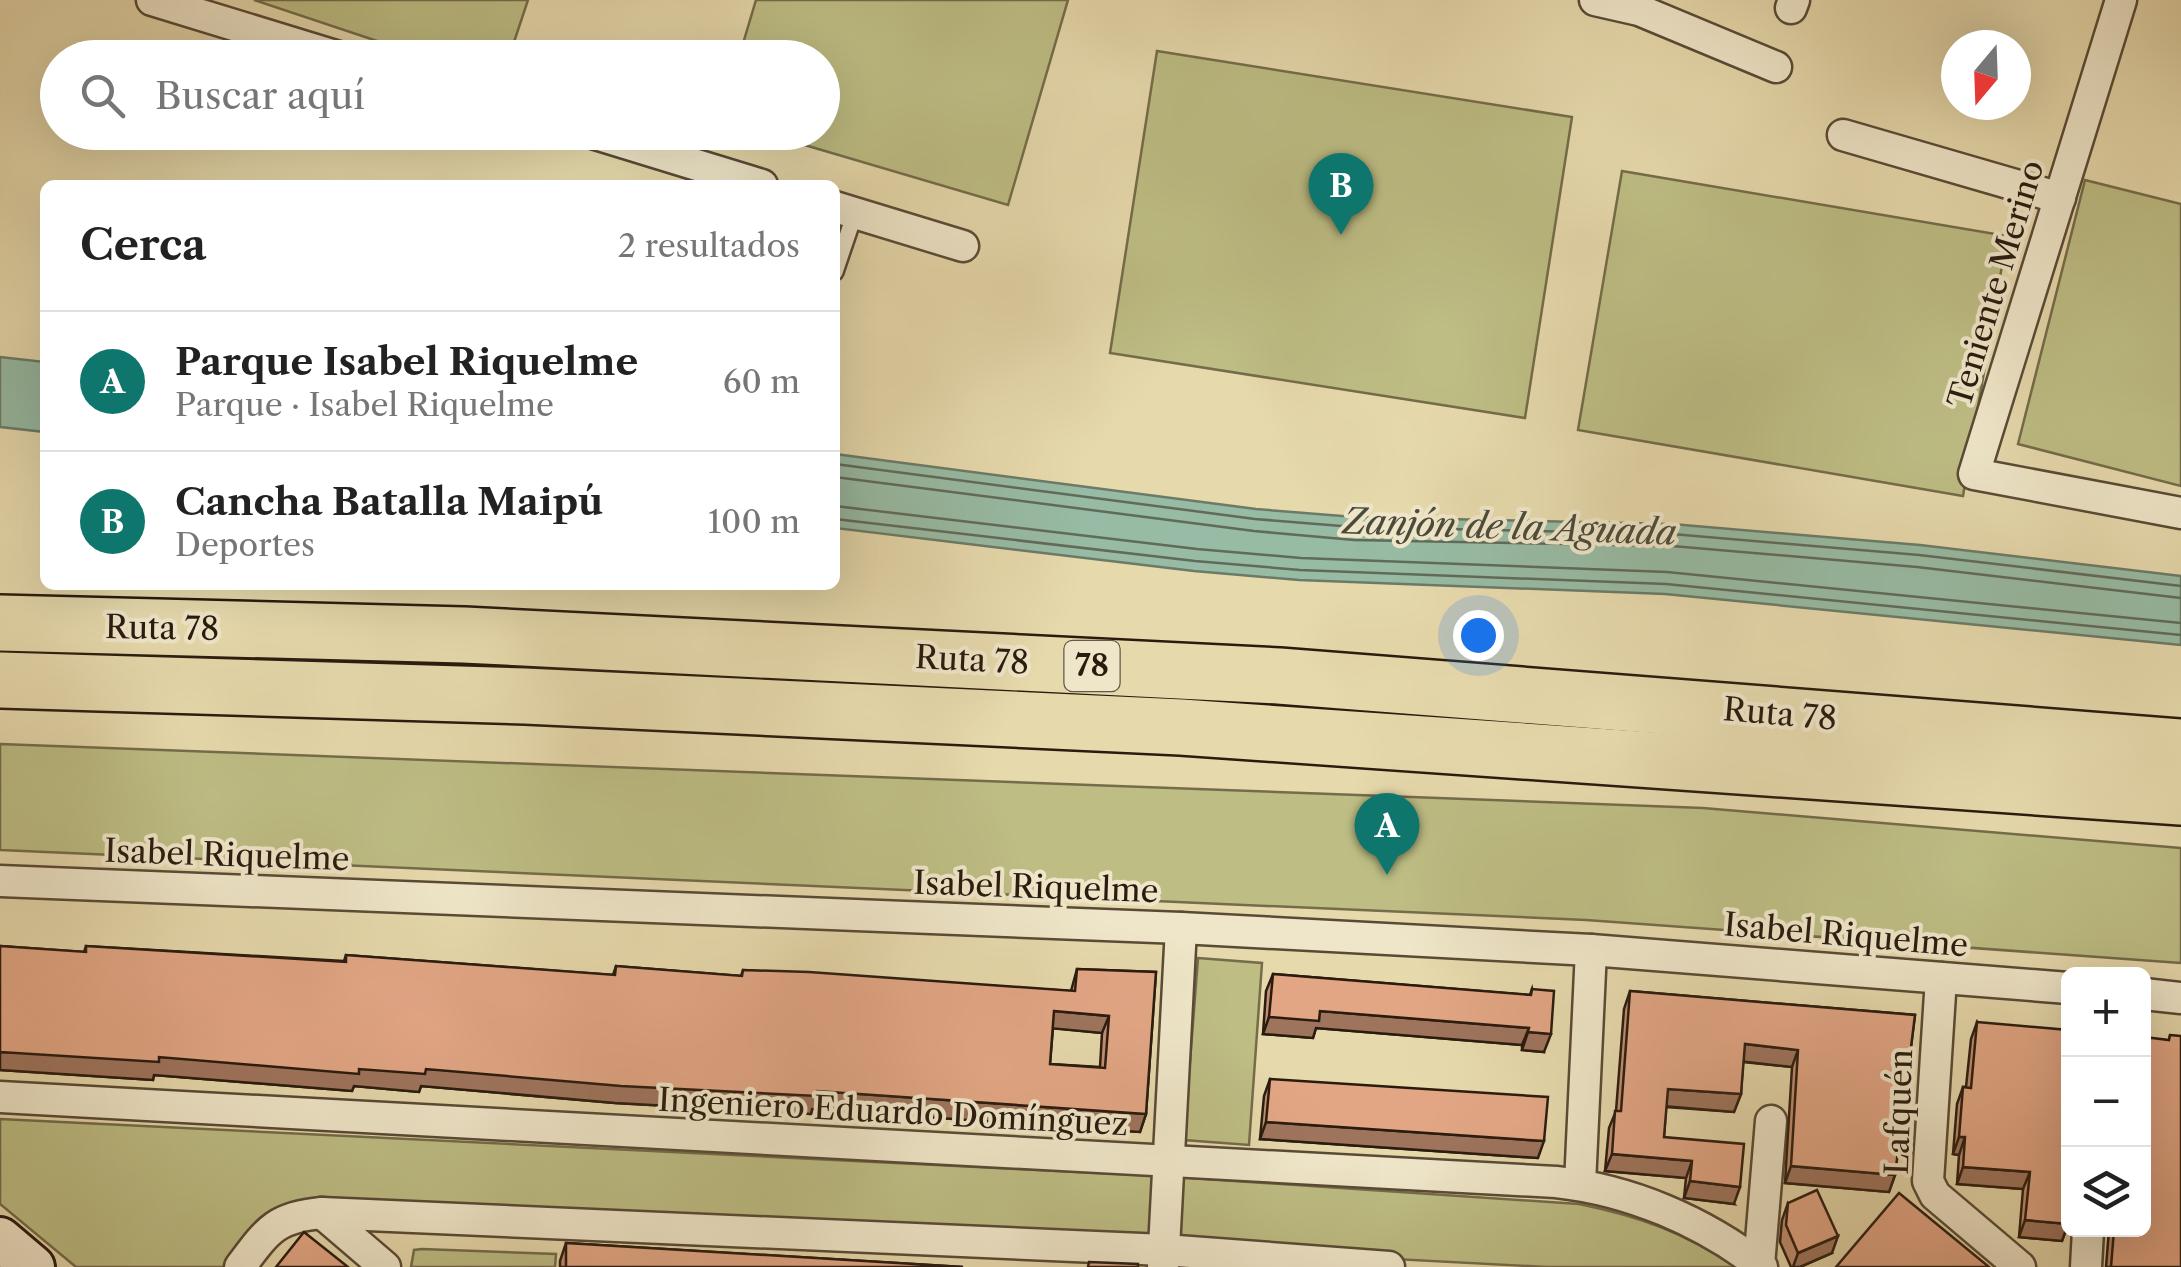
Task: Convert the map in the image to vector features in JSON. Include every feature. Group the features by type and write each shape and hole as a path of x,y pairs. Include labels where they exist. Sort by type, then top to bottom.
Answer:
{"highway":[{"name":"Ruta 78","path":"0,623 464,635 1279,676 2181,747"},
{"name":"Ruta 78","path":"0,680 525,696 1181,727 2181,798"}],"street":[{"path":"152,0 283,40"},
{"path":"1595,0 1639,10 1776,67"},
{"name":"Teniente Merino","path":"2121,0 1974,474 2181,513"},
{"path":"1843,135 2060,198"},
{"path":"648,150 746,180"},
{"path":"845,210 963,246"},
{"name":"Isabel Riquelme","path":"0,881 1181,928 1591,950 2061,987"},
{"path":"1164,1259 1181,928"},
{"path":"1580,1184 1591,950"},
{"name":"Lafquén","path":"1940,978 1928,1181 1935,1196 2020,1267"},
{"path":"2151,995 2181,998"},
{"name":"Ingeniero Eduardo Domínguez","path":"0,1097 1580,1184 1691,1221 1761,1266"},
{"path":"1761,1266 1770,1121"},
{"path":"322,1213 385,1267"},
{"path":"240,1267 270,1227 296,1215 322,1213 1164,1259 1390,1267"},
{"path":"2086,1267 2088,1237"},
{"path":"0,1239 34,1267"}],"lane":[{"path":"840,241 845,210"}],"shaded area":[{"path":"254,0 528,0 515,40 374,40"},
{"path":"756,0 1068,0 1008,205 822,150 840,150 840,40 744,40"},
{"path":"1157,51 1572,117 1525,418 1110,353"},
{"path":"1622,171 2007,236 1963,496 1578,430"},
{"path":"2085,180 2181,204 2181,486 2018,444"},
{"path":"0,744 1703,808 2181,848 2181,963 1586,920 0,850"},
{"path":"1198,958 1262,963 1249,1145 1184,1140"},
{"path":"0,1119 1160,1176 1579,1204 1662,1228 1738,1267 1547,1267 309,1202 231,1267 76,1267 0,1204"},
{"path":"414,1250 556,1254 555,1267 411,1267"}],"water":[{"path":"0,357 40,361 40,431 0,427"},
{"name":"Zanjón de la Aguada","path":"840,455 1256,509 1355,517 1672,524 1920,545 2181,576 2181,645 1665,594 1299,580 840,529"}],"building":[{"path":"0,946 86,952 86,946 346,962 346,955 615,975 616,966 742,976 743,970 809,972 1075,991 1077,969 1156,972 1146,1114 817,1091 817,1096 621,1086 426,1069 425,1074 359,1069 359,1074 159,1057 159,1062 0,1052","holes":["1054,1011 1109,1016 1105,1068 1050,1064"]},
{"path":"1273,974 1531,995 1532,989 1554,991 1551,1034 1528,1032 1529,1028 1320,1011 1319,1021 1269,1017"},
{"path":"1630,991 1915,1015 1895,1175 1791,1166 1798,1050 1745,1044 1741,1094 1668,1089 1664,1137 1744,1144 1740,1187 1690,1181 1692,1161 1612,1154 1615,1111 1621,1111"},
{"path":"1977,1022 2061,1029 2061,1223 2025,1220 2030,1172 1963,1167 1965,1137 1959,1137 1963,1087 1971,1088"},
{"path":"2170,1035 2181,1036 2181,1267 2111,1267 2113,1237 2151,1237 2151,1038 2169,1040"},
{"path":"1270,1079 1548,1097 1544,1141 1266,1122"},
{"path":"1817,1190 1838,1236 1798,1253 1786,1225 1788,1203"},
{"path":"1899,1193 1989,1267 1836,1267"},
{"path":"304,1232 348,1267 276,1267"},
{"path":"566,1243 963,1267 566,1267"},
{"path":"1089,1262 1138,1264 1138,1267 1088,1267"}],"place":[{"name":"Cancha Batalla Maipú","path":"1341,235"},
{"name":"Parque Isabel Riquelme","path":"1387,875"}]}
